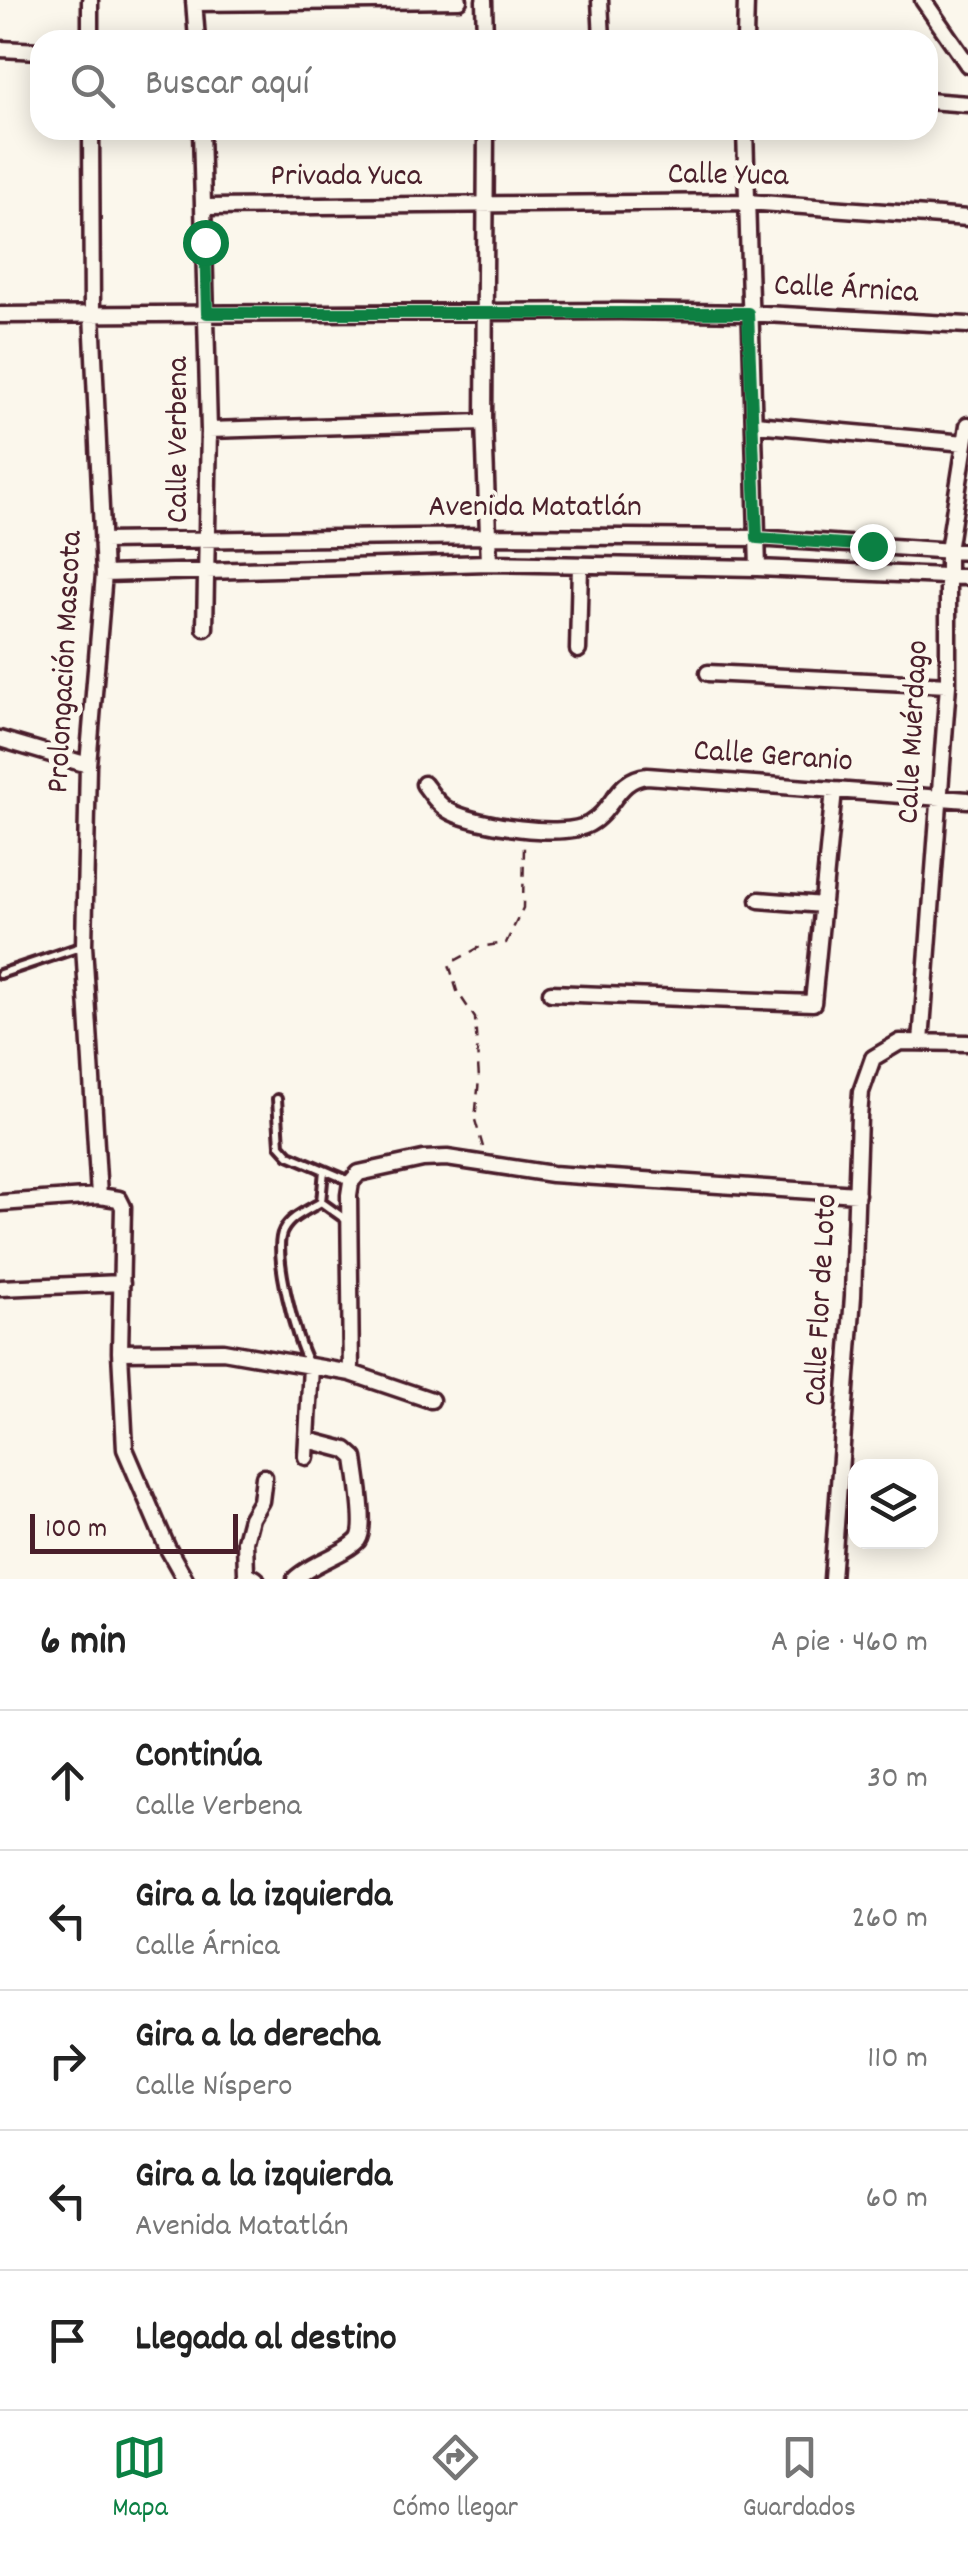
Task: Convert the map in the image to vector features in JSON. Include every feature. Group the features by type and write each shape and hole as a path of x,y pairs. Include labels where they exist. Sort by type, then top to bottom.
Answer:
{"street":[{"path":"90,0 90,30"},
{"path":"196,30 194,2 459,0"},
{"path":"484,0 484,30"},
{"path":"600,0 602,30"},
{"path":"745,30 746,0"},
{"path":"923,0 968,65"},
{"path":"0,49 30,50"},
{"path":"938,102 968,104"},
{"name":"Prolongación Mascota","path":"91,140 92,313 104,574 88,764 84,945 99,1196"},
{"name":"Calle Verbena","path":"201,140 210,430 205,628"},
{"path":"486,140 484,422 489,564"},
{"path":"745,140 758,568"},
{"name":"Calle Yuca","path":"487,204 747,202 968,218"},
{"name":"Privada Yuca","path":"204,207 487,204"},
{"name":"Calle Árnica","path":"0,315 748,313 968,326"},
{"path":"210,430 484,422"},
{"path":"755,424 965,443"},
{"name":"Calle Muérdago","path":"921,1042 948,685 948,551 968,425"},
{"name":"Avenida Matatlán","path":"102,541 488,536 757,538 968,552"},
{"name":"Avenida Matatlán","path":"104,574 489,564 758,568 968,577"},
{"path":"578,650 580,565"},
{"path":"708,673 948,685"},
{"path":"0,739 88,764"},
{"name":"Calle Geranio","path":"524,829 574,829 589,824 633,778 968,800"},
{"path":"424,784 446,810 524,829"},
{"path":"552,994 813,1004 834,790"},
{"path":"759,900 824,905"},
{"name":"Calle Flor de Loto","path":"832,1579 853,1296 858,1118 864,1080 873,1058 900,1042 921,1042"},
{"path":"921,1042 968,1044"},
{"path":"350,1372 351,1182 359,1174 422,1159 488,1163 552,1174 857,1194"},
{"path":"0,1202 99,1196 118,1199 123,1207 120,1352 125,1448 166,1547 185,1579"},
{"path":"0,1288 122,1283"},
{"path":"120,1352 223,1351 350,1372 431,1400"},
{"path":"306,1458 311,1367"},
{"path":"295,1579 310,1566 356,1542 362,1528 355,1458 346,1450 308,1440"},
{"path":"245,1577 244,1542 261,1501 264,1477"}],"lane":[{"path":"0,974 84,945"},
{"path":"277,1099 280,1145 288,1155 351,1182"},
{"path":"321,1202 324,1170"},
{"path":"321,1202 350,1223"},
{"path":"311,1367 294,1332 280,1248 282,1232 321,1202"}],"path":[{"path":"488,1163 474,1120 479,1079 475,1018 457,991 449,964 480,947 506,943 523,908 524,829"}],"route":[{"path":"205,242 207,313 748,313 757,538 872,546"}]}
